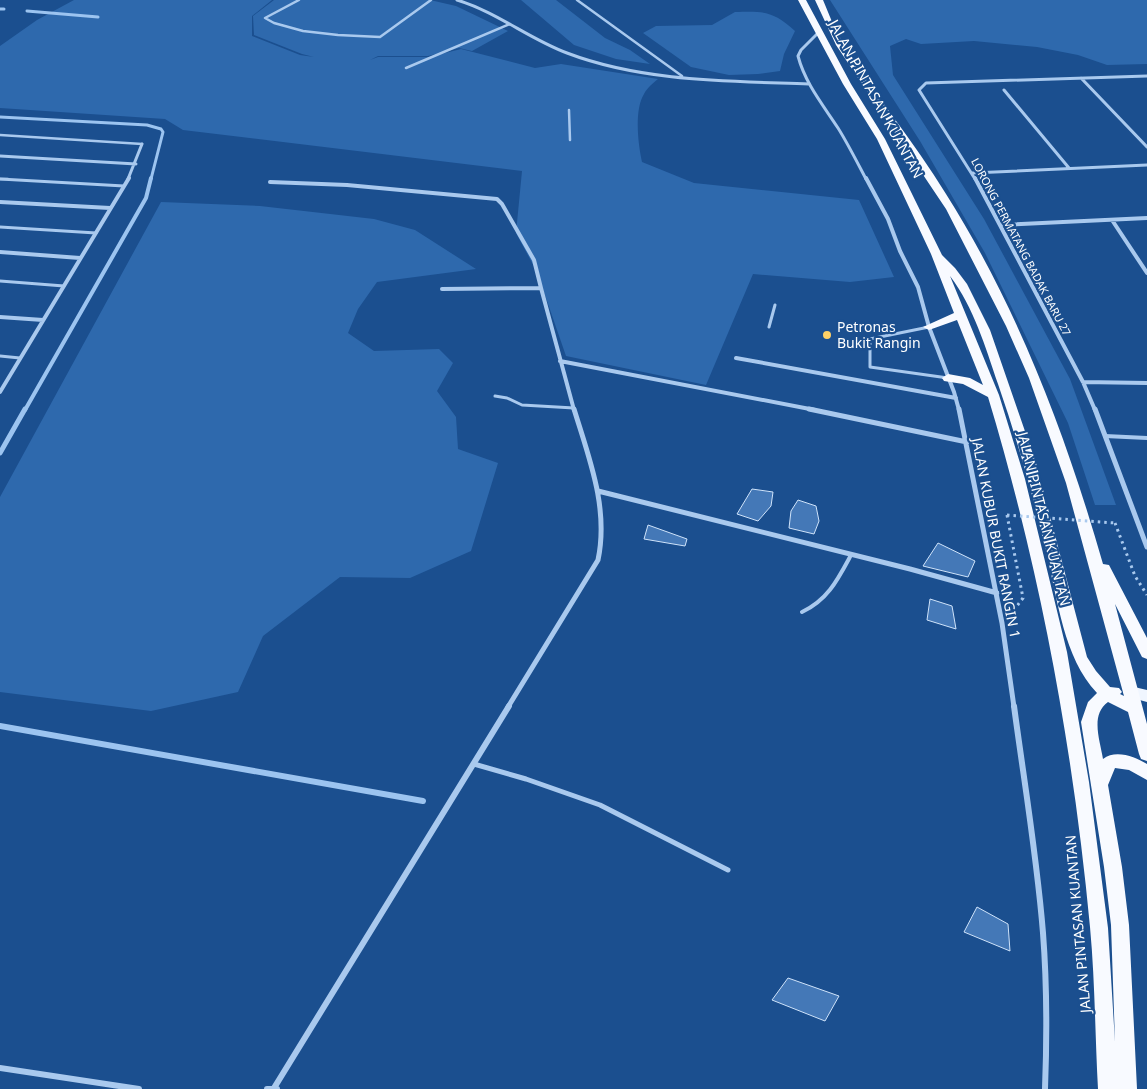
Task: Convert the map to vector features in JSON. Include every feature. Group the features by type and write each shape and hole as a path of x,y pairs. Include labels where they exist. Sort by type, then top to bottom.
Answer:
{"highway":[{"name":"JALAN PINTASAN KUANTAN","path":"802,0 818,34 881,139 936,254 993,394 1019,479 1058,652 1081,782 1099,928 1108,1089"},
{"name":"JALAN PINTASAN KUANTAN","path":"819,0 839,44 941,193 999,301 1048,412 1092,546 1130,692 1141,710 1147,754"},
{"path":"936,254 953,271 970,297 992,352 1034,475 1080,658 1106,695 1141,710"},
{"path":"929,327 952,320 960,314"},
{"path":"948,378 966,381 993,394"},
{"path":"1092,546 1147,653"},
{"path":"1127,1089 1120,925 1089,722 1092,706 1106,695 1116,692 1130,692"},
{"path":"1100,785 1106,766 1112,761 1121,760 1132,763 1147,773"}],"main road":[{"path":"1130,692 1147,696"}],"street":[{"path":"457,0 476,6 565,52 641,72 809,84"},
{"name":"JALAN KUBUR BUKIT RANGIN 1","path":"818,34 801,50 798,56 809,84 839,130 888,219 900,251 918,287 929,327 956,398 967,442 1002,623 1039,893 1047,1036 1045,1089"},
{"name":"LORONG PERMATANG BADAK BARU 27","path":"1147,76 926,83 919,90 972,173 1083,382 1147,547"},
{"path":"1081,78 1147,147"},
{"path":"1004,90 1069,168"},
{"path":"0,392 124,186 136,164 142,144"},
{"path":"0,156 136,164"},
{"path":"972,173 1147,164"},
{"path":"270,182 347,185 497,199 502,204 534,260 560,362 598,491 603,528 602,551 598,560 540,651 474,764 273,1089"},
{"path":"0,202 110,208"},
{"path":"1001,225 1147,218"},
{"path":"1112,220 1147,273"},
{"path":"0,252 80,258"},
{"path":"442,289 540,288"},
{"path":"0,317 43,320"},
{"path":"736,358 956,398"},
{"path":"560,362 748,396 967,442"},
{"path":"1083,382 1147,383"},
{"path":"598,491 997,593"},
{"path":"0,1068 139,1089"}],"lane":[{"path":"299,0 265,18 275,23 311,32 380,37 384,36 431,0"},
{"path":"577,0 682,76"},
{"path":"406,68 510,24"},
{"path":"569,110 570,140"},
{"path":"0,136 142,144"},
{"path":"0,179 124,186"},
{"path":"0,227 96,233"},
{"path":"0,282 64,286"},
{"path":"769,327 775,305"},
{"path":"929,327 870,339 870,367 948,378"},
{"path":"0,356 20,358"},
{"path":"495,396 507,398 522,405 574,408"},
{"path":"1105,436 1147,438"},
{"path":"802,612 816,607 827,597 851,555"},
{"path":"474,764 526,779 600,806 728,870"}],"path":[{"path":"1002,623 1018,608 1023,598 1007,515 1115,523 1135,576 1147,595"}],"shaded area":[{"path":"74,0 272,0 252,16 252,36 300,55 314,57 254,35 253,16 274,0 430,0 456,6 508,31 472,51 459,48 428,56 378,56 370,60 378,57 429,57 461,49 535,68 561,64 658,79 645,92 639,109 638,137 642,162 694,183 859,200 894,277 850,282 753,274 706,385 566,356 537,272 516,233 522,171 183,130 165,119 0,108 0,46 37,20"},
{"path":"521,0 556,0 605,38 630,50 650,64 616,59 574,45"},
{"path":"830,0 1147,0 1147,64 1107,65 1078,55 1037,47 974,41 921,44 906,39 890,46 893,75 984,219 1070,379 1116,505 1095,505 1068,423 985,253 920,141"},
{"path":"735,12 761,12 768,14 780,19 795,31 784,54 780,71 729,75 691,67 643,33 656,26 712,25"},
{"path":"161,202 260,206 374,219 415,230 476,269 377,282 358,309 348,333 374,351 439,349 453,363 437,391 456,417 458,449 498,463 471,551 410,578 340,577 263,636 238,692 151,711 0,692 0,497"}],"building":[{"path":"752,489 773,492 771,506 758,521 737,514"},
{"path":"798,500 816,506 819,521 814,534 789,528 791,511"},
{"path":"648,525 687,539 685,546 644,539"},
{"path":"938,543 975,561 968,577 923,566"},
{"path":"930,599 952,606 956,629 927,620"},
{"path":"977,907 1008,924 1010,951 964,932"},
{"path":"788,978 839,996 825,1021 772,1000"}],"waterway":[{"path":"27,11 98,17"},
{"path":"0,117 147,125 161,129 163,132 151,179"},
{"path":"25,410 146,198 151,178"},
{"path":"0,453 25,409"},
{"path":"0,726 423,801"}],"place":[{"name":"Petronas Bukit Rangin","path":"827,335"}]}
